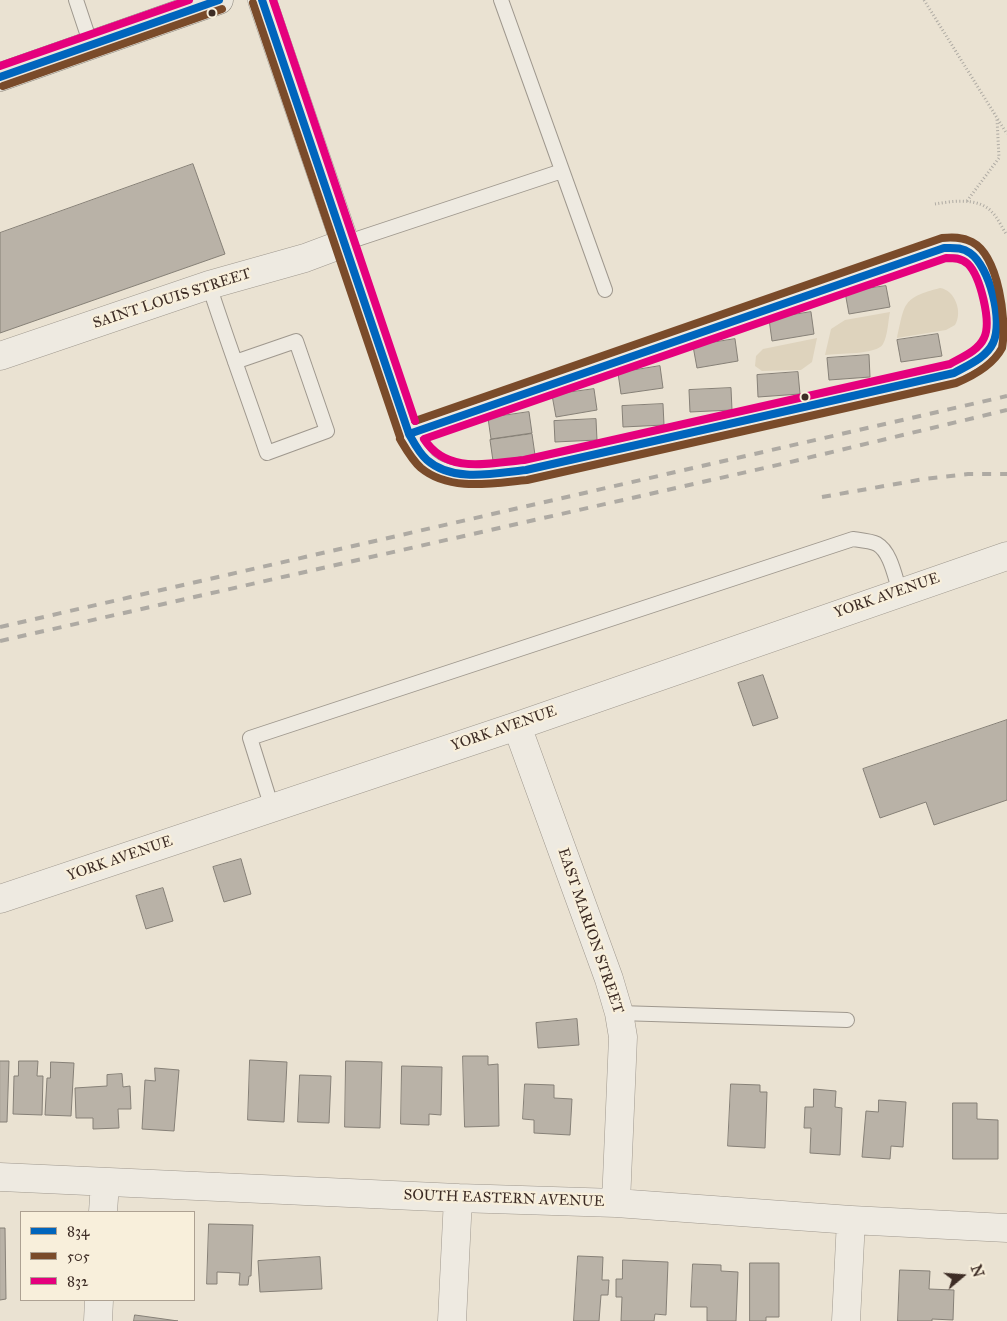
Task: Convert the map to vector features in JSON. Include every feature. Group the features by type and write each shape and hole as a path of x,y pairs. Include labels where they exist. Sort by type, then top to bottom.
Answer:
{"main road":[{"path":"0,77 219,0"}],"street":[{"path":"262,0 345,244"},
{"name":"SAINT LOUIS STREET","path":"0,356 209,285 305,258 345,244"},
{"name":"YORK AVENUE","path":"0,899 517,726 1007,556"},
{"name":"EAST MARION STREET","path":"517,726 609,979 624,1037 616,1203"},
{"name":"SOUTH EASTERN AVENUE","path":"0,1177 458,1198 616,1203 851,1220 1007,1228"},
{"path":"103,1211 105,1183"},
{"path":"452,1321 458,1198"},
{"path":"846,1321 851,1220"},
{"path":"98,1321 99,1301"}],"lane":[{"path":"76,0 91,45"},
{"path":"501,0 605,290"},
{"path":"409,434 944,248 959,248 972,255 986,272 996,316 993,343 972,363 954,373 526,470 467,474 438,469 426,459 409,434 345,244 562,171"},
{"path":"209,285 235,362 268,453 328,431 296,341 235,362"},
{"path":"272,808 250,738 853,539 878,544 889,559 900,592"},
{"path":"619,1014 847,1020"}],"path":[{"path":"924,0 1007,134"},
{"path":"967,200 999,158 997,118"},
{"path":"935,204 967,200 991,211 1007,235"}],"shaded area":[{"path":"940,288 950,293 956,302 958,314 955,325 946,330 897,338 907,304 918,295"},
{"path":"890,312 886,336 879,348 865,352 825,355 831,329 845,320"},
{"path":"817,338 812,362 801,370 762,371 755,366 756,356 763,349"}],"building":[{"path":"193,164 225,254 0,333 0,233"},
{"path":"886,286 890,307 849,314 845,292"},
{"path":"811,312 814,334 772,341 769,319"},
{"path":"938,334 942,356 901,362 897,340"},
{"path":"735,339 738,361 697,368 693,346"},
{"path":"869,355 870,377 829,380 827,358"},
{"path":"660,366 663,388 621,394 618,373"},
{"path":"798,372 800,394 758,397 757,375"},
{"path":"731,388 732,410 690,412 689,390"},
{"path":"594,389 597,410 556,417 552,395"},
{"path":"663,404 664,425 623,427 622,406"},
{"path":"529,412 532,433 491,439 488,418"},
{"path":"596,419 597,440 555,442 554,421"},
{"path":"532,434 535,455 493,461 490,440"},
{"path":"763,675 778,718 753,726 738,683"},
{"path":"1007,720 1007,800 934,825 926,802 880,818 863,769"},
{"path":"241,859 251,894 224,902 213,867"},
{"path":"163,888 173,921 146,929 136,896"},
{"path":"577,1019 579,1045 538,1048 536,1023"},
{"path":"463,1056 488,1056 488,1065 498,1064 499,1126 465,1127"},
{"path":"250,1060 287,1062 284,1122 248,1120"},
{"path":"0,1061 9,1061 7,1122 0,1122"},
{"path":"19,1061 38,1061 37,1076 43,1076 42,1115 13,1114 14,1076 18,1076"},
{"path":"346,1061 382,1062 380,1128 345,1127"},
{"path":"51,1062 74,1063 71,1116 45,1115 47,1078 50,1078"},
{"path":"402,1066 442,1067 441,1115 429,1114 429,1125 401,1124"},
{"path":"155,1068 179,1070 174,1131 142,1129 145,1080 155,1081"},
{"path":"122,1074 123,1087 130,1086 131,1109 118,1109 119,1128 93,1129 93,1118 76,1118 75,1088 107,1086 107,1075"},
{"path":"300,1075 331,1076 329,1123 298,1122"},
{"path":"525,1084 554,1085 554,1098 572,1099 570,1135 534,1133 534,1120 523,1119"},
{"path":"731,1084 760,1085 760,1092 767,1092 765,1148 728,1146"},
{"path":"814,1089 836,1091 835,1107 842,1108 840,1155 810,1153 811,1128 804,1128 805,1107 813,1107"},
{"path":"879,1100 906,1102 903,1147 891,1146 890,1159 862,1157 866,1111 878,1112"},
{"path":"953,1103 977,1103 977,1119 998,1120 998,1159 953,1159"},
{"path":"209,1224 253,1225 251,1276 249,1276 248,1285 239,1285 240,1273 217,1272 217,1284 207,1284"},
{"path":"0,1228 5,1228 6,1299 0,1300"},
{"path":"578,1256 603,1257 602,1280 609,1280 608,1295 601,1295 599,1321 574,1321"},
{"path":"320,1257 322,1289 260,1292 258,1261"},
{"path":"623,1260 668,1262 666,1315 655,1314 654,1321 621,1321 622,1297 616,1297 616,1279 622,1279"},
{"path":"750,1263 779,1263 779,1317 766,1317 766,1321 750,1321"},
{"path":"693,1264 721,1265 721,1271 738,1272 736,1321 707,1321 707,1307 691,1307"},
{"path":"900,1270 930,1271 929,1289 954,1290 953,1320 898,1321"},
{"path":"135,1315 178,1321 134,1321"}],"railway":[{"path":"0,627 1007,396"},
{"path":"0,641 782,464 1007,410"},
{"path":"822,497 924,479 968,474 1007,474"}],"transit line":[{"name":"832","path":"0,66 189,0"},
{"name":"834","path":"0,77 219,0"},
{"name":"834","path":"262,0 409,434"},
{"name":"832","path":"273,0 415,421"},
{"name":"505","path":"253,3 400,437"},
{"name":"505","path":"3,86 222,9"},
{"name":"505","path":"400,439 418,465 432,476 458,483 500,483 527,480 956,383 982,369 993,360 1002,348 1003,322 999,290 989,261 981,250 965,239 942,238 415,421"},
{"name":"834","path":"944,248 964,250 977,260 989,281 996,308 996,333 990,348 976,361 954,373 526,470 501,473 462,474 449,472 437,467 427,460 409,434 944,248"},
{"name":"832","path":"946,258 955,258 963,261 972,270 977,278 984,300 987,321 984,338 978,347 950,364 524,460 483,464 457,462 444,458 433,450 424,439 946,258"}]}
